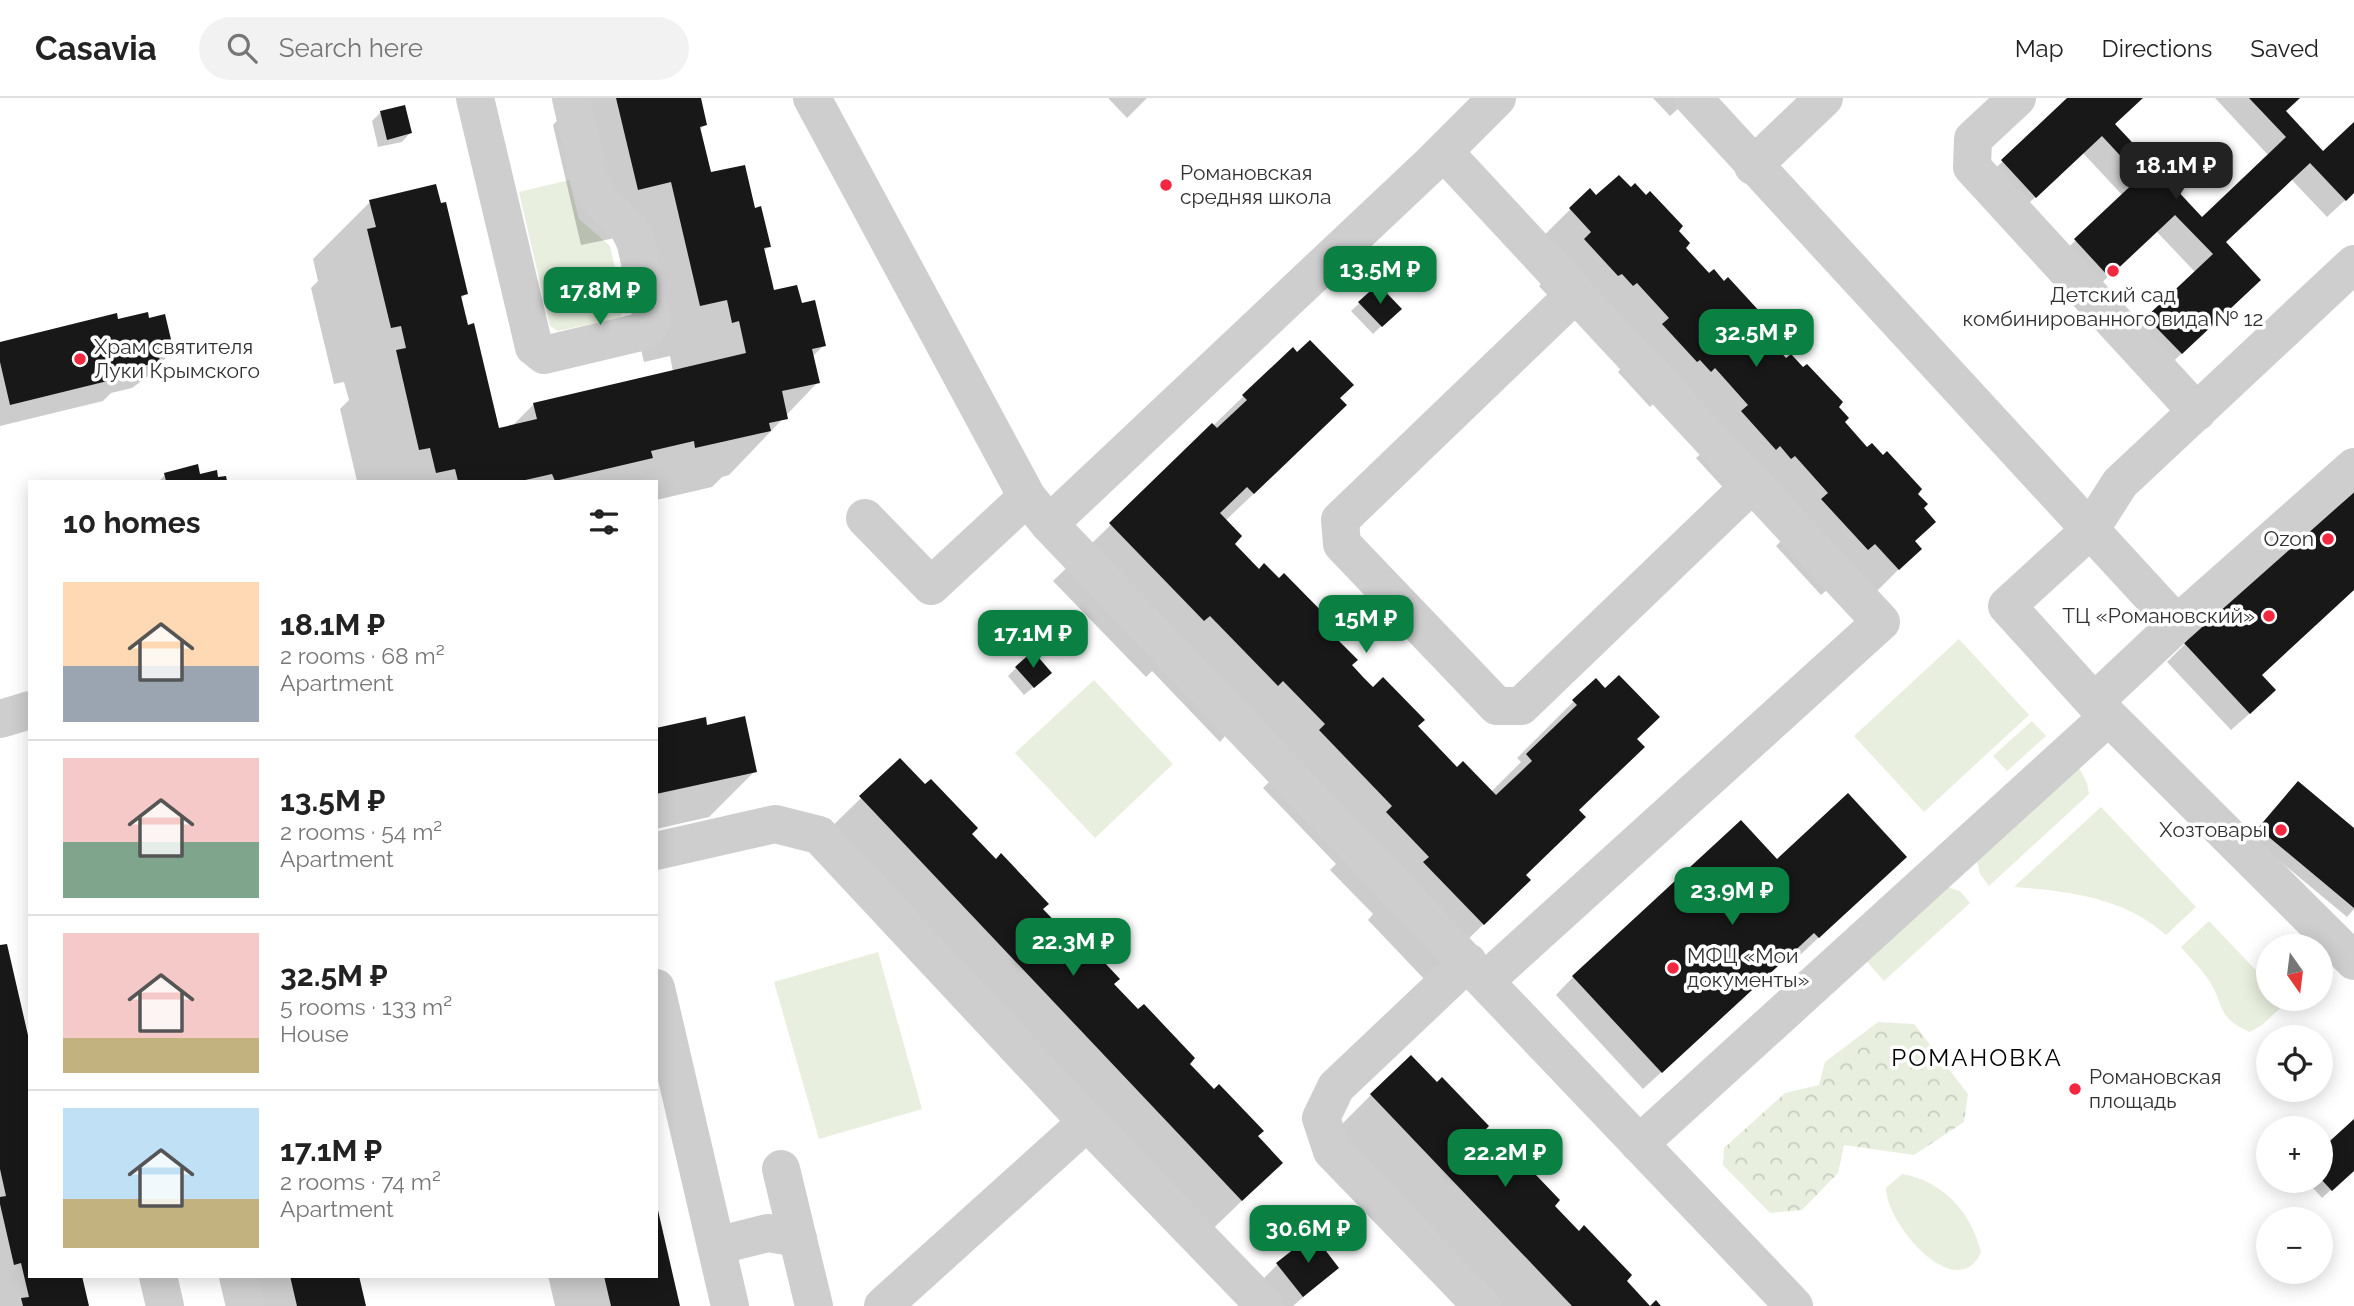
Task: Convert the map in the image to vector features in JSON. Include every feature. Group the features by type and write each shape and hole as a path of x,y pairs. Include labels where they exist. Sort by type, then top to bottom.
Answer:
{"street":[{"path":"475,98 534,347 544,355 645,331 652,320 636,243 628,227 601,202 591,186 571,98"},
{"path":"812,98 1038,511 1794,1306"},
{"path":"865,518 931,586 1038,511 1444,152 1497,98"},
{"path":"1693,98 2177,624"},
{"path":"1753,166 1824,98"},
{"path":"2017,98 1973,139 1972,167 2197,412"},
{"path":"1444,152 1881,622 1477,971 1336,1087 1321,1118 1332,1151 1482,1306"},
{"path":"2353,957 2101,709 2007,606 2090,530 2120,483 2354,264"},
{"path":"1575,293 1340,520 1342,544 1497,706 1521,706 1752,484"},
{"path":"1639,1144 2101,709 2177,624 2354,467"},
{"path":"0,719 28,711"},
{"path":"658,851 775,824 819,835 1087,1122 1265,1306"},
{"path":"658,997 730,1306"},
{"path":"884,1306 1087,1122"},
{"path":"781,1169 814,1306"},
{"path":"716,1246 768,1233 798,1238"},
{"path":"158,1278 164,1306"},
{"path":"238,1278 245,1306"}],"green space":[{"path":"569,180 579,219 610,246 624,308 620,318 558,331 550,326 519,192"},
{"path":"1959,639 2029,715 1924,812 1854,736"},
{"path":"1094,680 1173,764 1095,838 1015,753"},
{"path":"2032,721 2046,736 2007,771 1993,756"},
{"path":"2078,766 2087,783 2089,794 1989,886 1980,874 1975,853"},
{"path":"2101,807 2196,907 2166,935 2149,922 2114,904 2075,894 2014,887"},
{"path":"1940,885 1960,891 1970,903 1884,981 1862,956"},
{"path":"2209,921 2256,970 2256,1012 2276,1012 2250,1032 2239,1027 2227,1017 2210,982 2181,947"},
{"path":"878,952 922,1109 819,1139 774,982"},
{"path":"1878,1022 1914,1024 1968,1094 1964,1122 1914,1155 1844,1145 1838,1173 1802,1210 1770,1213 1723,1165 1724,1148 1785,1093 1819,1085 1825,1062"},
{"path":"1902,1174 1917,1178 1942,1191 1962,1212 1981,1252 1970,1266 1956,1270 1941,1265 1910,1239 1889,1204 1886,1188"}],"building":[{"path":"616,98 701,98 707,125 700,127 711,172 745,165 755,208 761,206 771,247 764,248 774,290 797,285 802,303 815,300 826,346 812,349 820,383 782,391 788,419 769,423 771,431 695,448 694,441 651,451 653,458 559,480 555,480 552,474 525,480 458,480 455,469 436,473 430,448 419,450 396,350 406,348 401,326 391,328 367,229 376,227 369,200 436,184 441,203 446,202 468,294 461,296 468,325 474,323 499,428 537,419 533,403 746,353 739,321 732,323 727,300 700,306 671,182 638,190"},
{"path":"2067,98 2143,98 2115,124 2202,217 2286,137 2249,98 2300,98 2286,111 2323,151 2354,122 2354,193 2346,201 2310,163 2226,242 2261,280 2182,354 2146,317 2213,254 2175,215 2109,277 2074,239 2140,177 2102,136 2036,198 2001,160"},
{"path":"405,105 412,133 387,140 380,111"},
{"path":"1619,175 1631,187 1635,183 1646,195 1650,191 1683,226 1679,231 1690,243 1686,248 1709,273 1714,269 1724,281 1728,277 1761,313 1757,317 1769,330 1764,333 1786,358 1791,354 1803,367 1807,364 1843,402 1839,407 1849,418 1845,422 1867,447 1872,443 1883,455 1887,451 1922,489 1918,494 1928,504 1924,508 1936,522 1915,541 1922,549 1899,570 1875,544 1868,550 1821,499 1828,493 1795,456 1791,459 1780,446 1776,450 1741,411 1748,405 1715,368 1711,372 1700,360 1697,362 1662,324 1669,318 1637,283 1633,286 1622,274 1618,276 1584,239 1591,232 1569,208 1590,188 1596,195"},
{"path":"1378,284 1402,309 1382,327 1358,302"},
{"name":"Храм святителя Луки Крымского","path":"148,312 149,318 165,314 174,352 159,356 160,362 130,369 132,375 10,405 0,362 0,342 117,313 118,319"},
{"path":"1310,340 1354,385 1340,398 1347,405 1254,494 1247,487 1220,513 1242,536 1235,544 1259,569 1264,563 1279,578 1284,573 1339,629 1333,635 1358,660 1352,665 1363,677 1373,687 1383,677 1425,720 1418,726 1457,767 1463,761 1496,795 1532,761 1526,754 1577,705 1572,700 1596,678 1605,688 1619,675 1660,717 1637,739 1645,747 1579,810 1586,817 1526,875 1531,880 1484,925 1423,862 1429,857 1386,812 1392,806 1319,730 1325,724 1283,681 1278,686 1210,616 1204,621 1109,523 1212,423 1217,428 1247,400 1242,395 1293,347 1297,352"},
{"path":"198,464 200,474 217,470 218,477 226,476 227,480 166,480 164,473"},
{"name":"ТЦ «Романовский»","path":"2354,485 2354,590 2262,675 2276,690 2250,714 2184,643"},
{"path":"1033,651 1052,673 1034,688 1015,667"},
{"path":"745,716 757,772 658,794 658,728 706,717 707,725"},
{"path":"900,758 925,784 931,779 978,828 972,834 996,859 1001,853 1049,904 1043,909 1067,934 1072,928 1120,979 1114,984 1138,1009 1144,1004 1195,1058 1190,1064 1214,1089 1219,1084 1264,1131 1258,1136 1283,1163 1242,1201 859,796"},
{"path":"2298,781 2354,828 2354,908 2258,828"},
{"path":"1848,793 1907,857 1819,938 1814,933 1662,1073 1572,976 1741,820 1777,859"},
{"path":"7,944 28,1035 28,1278 82,1278 89,1306 23,1306 21,1298 29,1297 21,1263 14,1265 0,1204 0,1197 6,1196 0,1169 0,945"},
{"path":"1411,1055 1437,1082 1442,1077 1489,1126 1484,1131 1507,1156 1513,1151 1560,1200 1555,1206 1579,1231 1584,1225 1632,1275 1627,1281 1650,1306 1572,1306 1370,1094"},
{"path":"2354,1119 2354,1171 2333,1190 2333,1138"},
{"path":"658,1210 680,1306 611,1306 604,1278 658,1278"},
{"path":"1313,1234 1339,1268 1303,1297 1276,1263"},
{"path":"290,1278 359,1278 366,1306 297,1306"},
{"path":"1656,1300 1661,1306 1650,1306"}],"place":[{"name":"Романовская средняя школа","path":"1166,185"},
{"name":"Детский сад комбинированного вида № 12","path":"2113,271"},
{"name":"Храм святителя Луки Крымского","path":"80,359"},
{"name":"Ozon","path":"2328,539"},
{"name":"ТЦ «Романовский»","path":"2269,616"},
{"name":"Хозтовары","path":"2281,830"},
{"name":"МФЦ «Мои документы»","path":"1673,968"},
{"name":"Романовская площадь","path":"2075,1089"}],"district":[{"name":"РОМАНОВКА","path":"1977,1058"}]}
